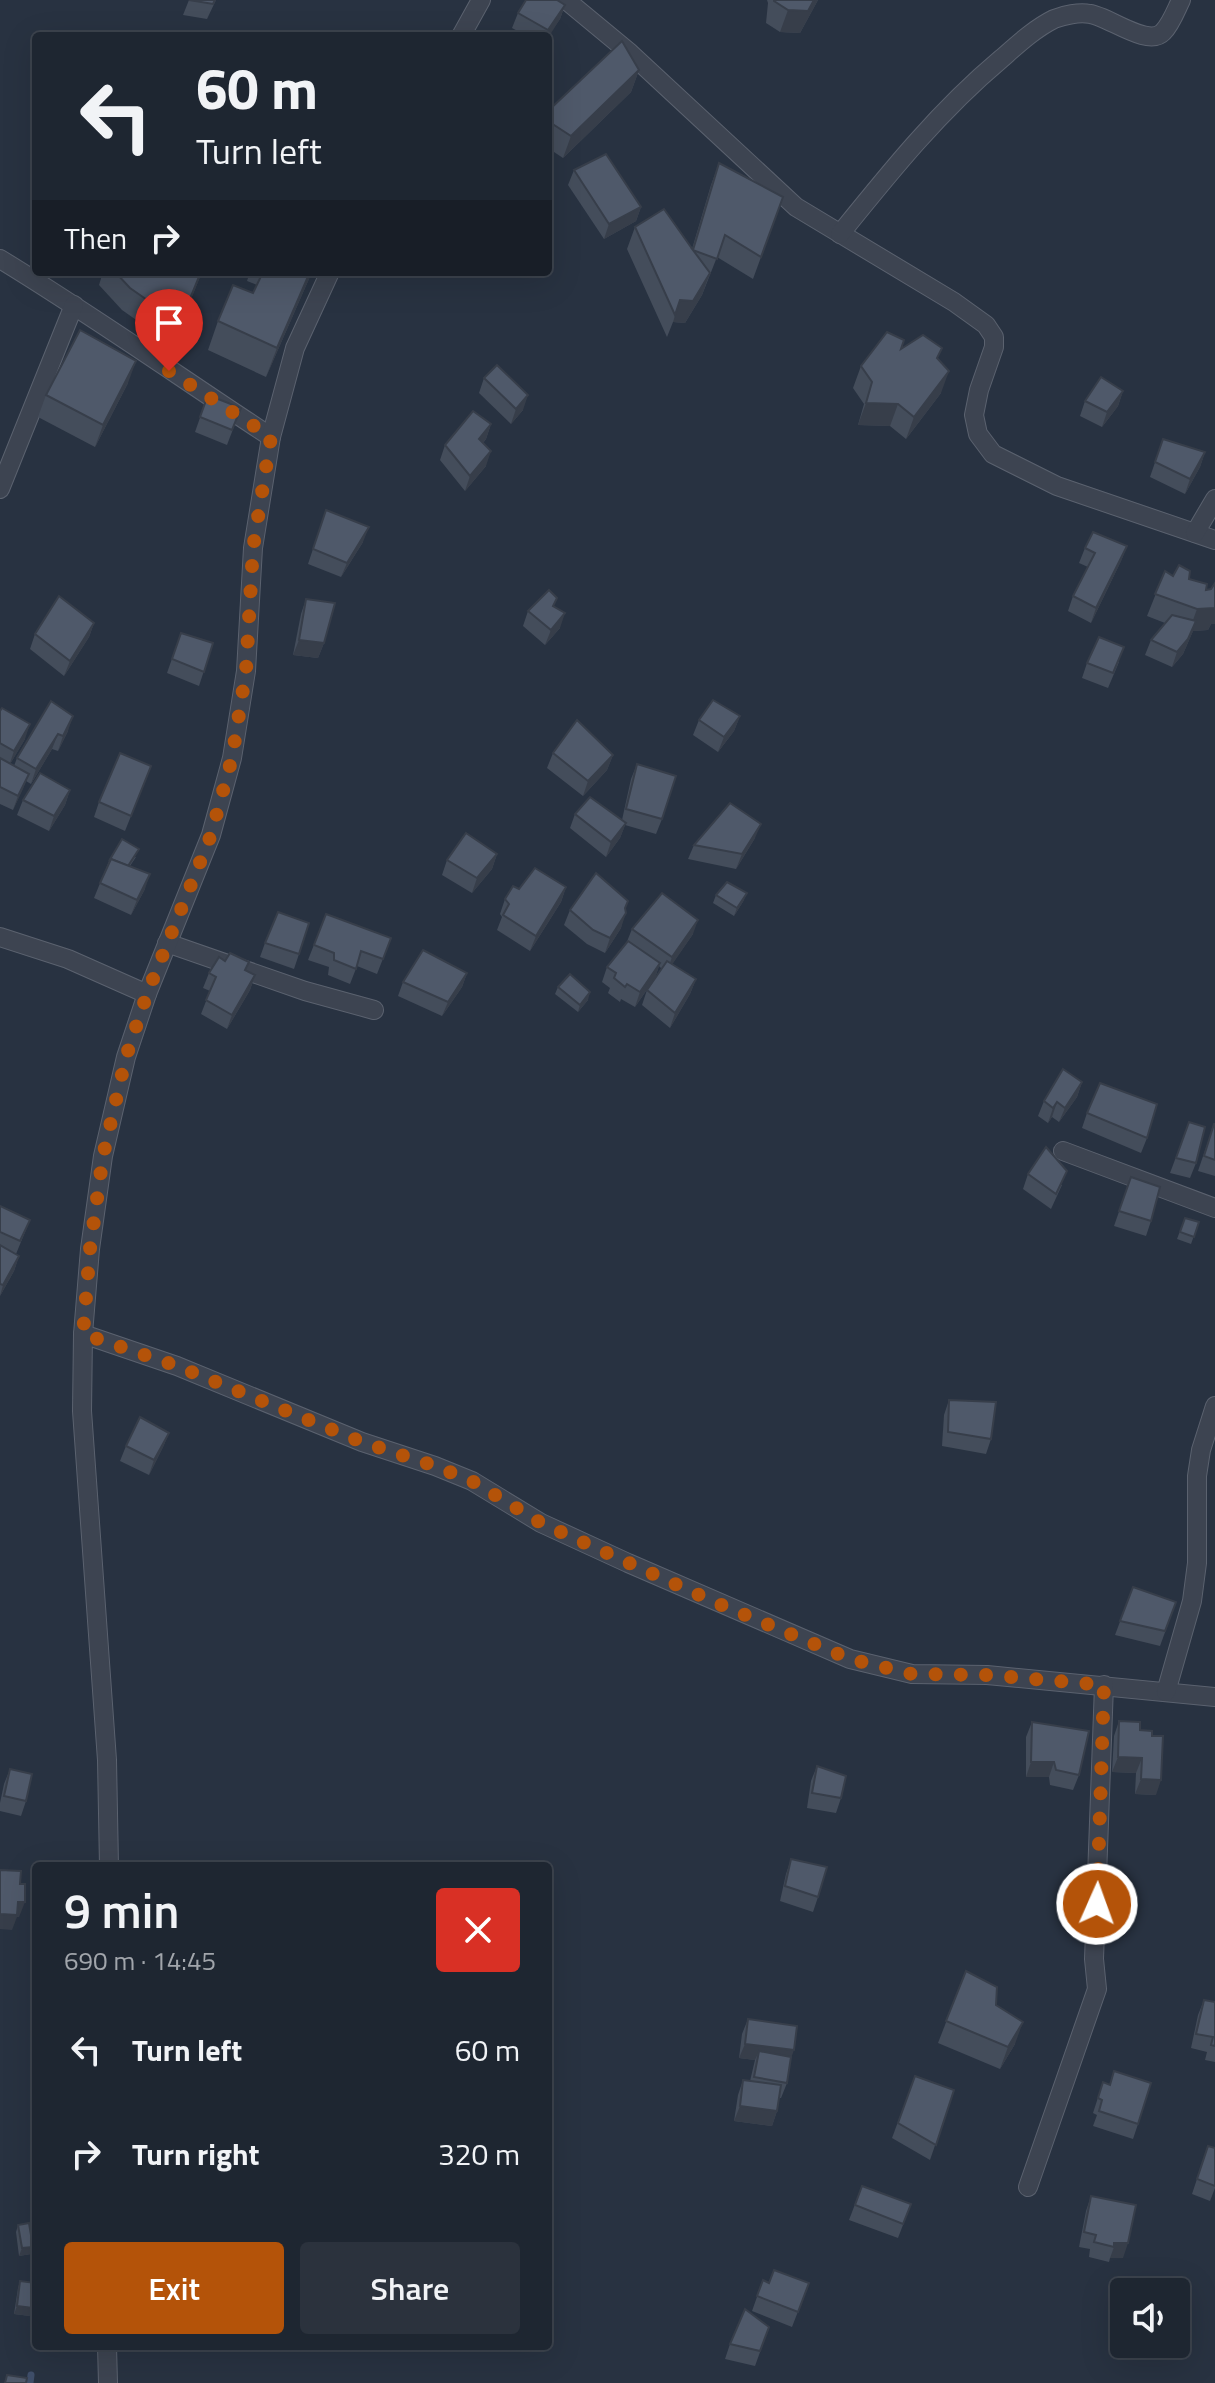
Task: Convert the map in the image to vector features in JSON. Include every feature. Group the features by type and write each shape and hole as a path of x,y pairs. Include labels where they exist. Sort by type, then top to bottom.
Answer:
{"street":[{"path":"463,32 481,0"},
{"path":"566,0 630,53 796,207 954,302 986,325 994,337 994,347 974,415 978,434 993,454 1057,486 1215,540"},
{"path":"840,234 921,136 969,86 1027,37 1055,19 1072,14 1091,14 1142,35 1156,37 1163,32 1181,0"},
{"path":"0,259 271,437"},
{"path":"109,1862 107,1760 82,1411 83,1334 90,1249 103,1156 126,1057 147,994 211,835 232,758 246,671 253,548 271,437 295,348 328,276"},
{"path":"0,489 74,305"},
{"path":"1195,533 1215,499"},
{"path":"0,937 68,959 147,994"},
{"path":"167,943 305,991 374,1010"},
{"path":"1063,1151 1215,1208"},
{"path":"83,1334 177,1366 362,1442 472,1481 541,1523 850,1659 912,1674 987,1675 1215,1697"},
{"path":"1166,1692 1192,1601 1197,1563 1197,1476 1201,1450 1215,1406"},
{"path":"1028,2187 1097,1989 1094,1959 1104,1685"},
{"path":"107,2350 108,2383"}],"building":[{"path":"189,0 215,0 213,4"},
{"path":"526,0 557,0 565,5 548,30 518,13"},
{"path":"774,0 814,0 808,11 788,10"},
{"path":"622,41 639,70 571,136 552,124 552,107"},
{"path":"606,154 641,207 609,224 574,170"},
{"path":"719,163 783,197 761,257 725,235 717,259 693,250"},
{"path":"664,209 710,273 693,301 680,300 675,315 635,227"},
{"path":"119,276 199,276 180,323 130,288"},
{"path":"261,276 308,276 277,348 218,321 233,285 253,293"},
{"path":"80,330 136,361 103,425 46,395"},
{"path":"887,332 904,340 901,349 923,335 942,348 937,358 949,371 914,417 898,404 866,403 872,382 861,366"},
{"path":"497,365 528,395 516,409 484,378"},
{"path":"1101,377 1123,391 1107,412 1085,401"},
{"path":"208,395 241,408 232,430 200,417"},
{"path":"473,411 491,424 479,439 491,451 470,476 445,445"},
{"path":"1163,439 1205,452 1190,479 1155,462"},
{"path":"326,510 369,527 347,563 313,549"},
{"path":"1093,532 1127,546 1096,608 1073,596 1095,553 1085,548"},
{"path":"1179,565 1190,571 1189,579 1207,584 1206,590 1215,583 1215,608 1197,609 1155,594 1165,571 1173,576"},
{"path":"549,590 557,598 553,606 565,613 551,630 528,611"},
{"path":"59,596 94,623 70,661 35,634"},
{"path":"306,599 335,603 324,643 299,640"},
{"path":"1172,615 1196,621 1188,639 1177,652 1151,640"},
{"path":"181,633 213,643 204,672 172,659"},
{"path":"1099,637 1124,647 1113,673 1087,663"},
{"path":"713,700 740,716 724,737 699,720"},
{"path":"51,701 73,716 63,736 58,734 36,769 17,758"},
{"path":"2,708 30,724 14,751 0,743"},
{"path":"577,720 613,755 588,781 553,753"},
{"path":"120,753 151,766 131,816 99,802"},
{"path":"0,758 29,774 18,796 0,787"},
{"path":"637,764 676,776 662,819 626,809"},
{"path":"40,773 70,790 54,816 23,800"},
{"path":"590,797 626,823 611,842 575,814"},
{"path":"730,803 761,824 742,854 694,845"},
{"path":"466,833 497,854 477,878 447,860"},
{"path":"122,839 139,849 128,866 111,859 109,861"},
{"path":"111,859 150,874 137,900 100,883"},
{"path":"535,868 566,887 536,936 503,915 509,904 505,899 513,886 519,889"},
{"path":"596,873 628,901 626,913 610,938 593,930 570,910"},
{"path":"727,882 747,893 737,908 716,895"},
{"path":"662,893 698,920 672,957 632,929"},
{"path":"278,912 309,923 299,954 265,943"},
{"path":"326,914 391,938 383,959 361,951 356,969 334,960 334,953 314,945"},
{"path":"628,941 660,963 640,992 627,984 625,987 614,978 616,973 607,967"},
{"path":"423,950 467,973 448,1002 403,982"},
{"path":"230,953 249,962 245,970 255,975 232,1015 206,1000 216,977 209,973 219,957 225,961"},
{"path":"667,961 696,979 675,1013 647,990"},
{"path":"570,974 590,992 580,1005 558,987"},
{"path":"1063,1069 1082,1082 1065,1108 1057,1102 1053,1108 1044,1101"},
{"path":"1100,1083 1157,1104 1147,1138 1087,1113"},
{"path":"1189,1122 1205,1127 1196,1163 1176,1158"},
{"path":"1215,1124 1215,1160 1204,1156"},
{"path":"1046,1147 1067,1171 1056,1194 1028,1174"},
{"path":"1131,1177 1160,1187 1151,1221 1119,1211"},
{"path":"0,1206 30,1220 20,1241 0,1232"},
{"path":"1185,1218 1199,1222 1194,1237 1180,1232"},
{"path":"0,1245 19,1256 3,1285 0,1284"},
{"path":"949,1400 996,1402 991,1439 948,1432"},
{"path":"140,1417 169,1433 154,1460 126,1446"},
{"path":"1133,1587 1176,1602 1165,1631 1120,1621"},
{"path":"1119,1721 1140,1722 1140,1730 1152,1731 1152,1736 1163,1736 1161,1780 1141,1779 1142,1758 1118,1757"},
{"path":"1032,1722 1089,1731 1079,1775 1056,1770 1054,1762 1031,1762"},
{"path":"817,1766 846,1776 841,1798 812,1793"},
{"path":"10,1769 32,1774 26,1801 4,1796"},
{"path":"791,1859 827,1867 818,1897 785,1886"},
{"path":"0,1870 21,1871 20,1884 25,1884 25,1902 18,1902 17,1915 0,1914"},
{"path":"966,1971 997,1987 996,2005 1023,2022 1008,2047 946,2021"},
{"path":"1204,2000 1215,2002 1215,2046 1211,2045 1213,2037 1196,2034"},
{"path":"748,2019 797,2026 794,2050 745,2044"},
{"path":"759,2051 791,2057 787,2083 754,2077"},
{"path":"1114,2071 1151,2083 1138,2124 1099,2111 1102,2100 1098,2098 1103,2082 1110,2085"},
{"path":"915,2076 954,2090 936,2145 898,2123"},
{"path":"743,2080 781,2085 777,2111 740,2106"},
{"path":"1208,2146 1215,2148 1215,2186 1197,2179"},
{"path":"862,2186 911,2204 903,2224 855,2205"},
{"path":"1091,2196 1136,2205 1128,2243 1114,2243 1114,2247 1094,2242 1096,2235 1084,2232"},
{"path":"29,2223 32,2247 22,2248 18,2225"},
{"path":"774,2270 809,2283 798,2312 757,2296 763,2280 769,2283"},
{"path":"20,2281 32,2282 32,2308 17,2306"},
{"path":"745,2309 769,2327 760,2351 730,2344"},
{"path":"7,2375 27,2378 26,2383 5,2383"}],"waterway":[{"path":"30,2383 31,2375"}],"route":[{"path":"169,371 271,437 253,548 246,671 232,758 211,835 147,994 126,1057 103,1156 90,1249 83,1334 177,1366 362,1442 472,1481 541,1523 719,1604 850,1659 912,1674 987,1675 1104,1685 1097,1904"}]}
